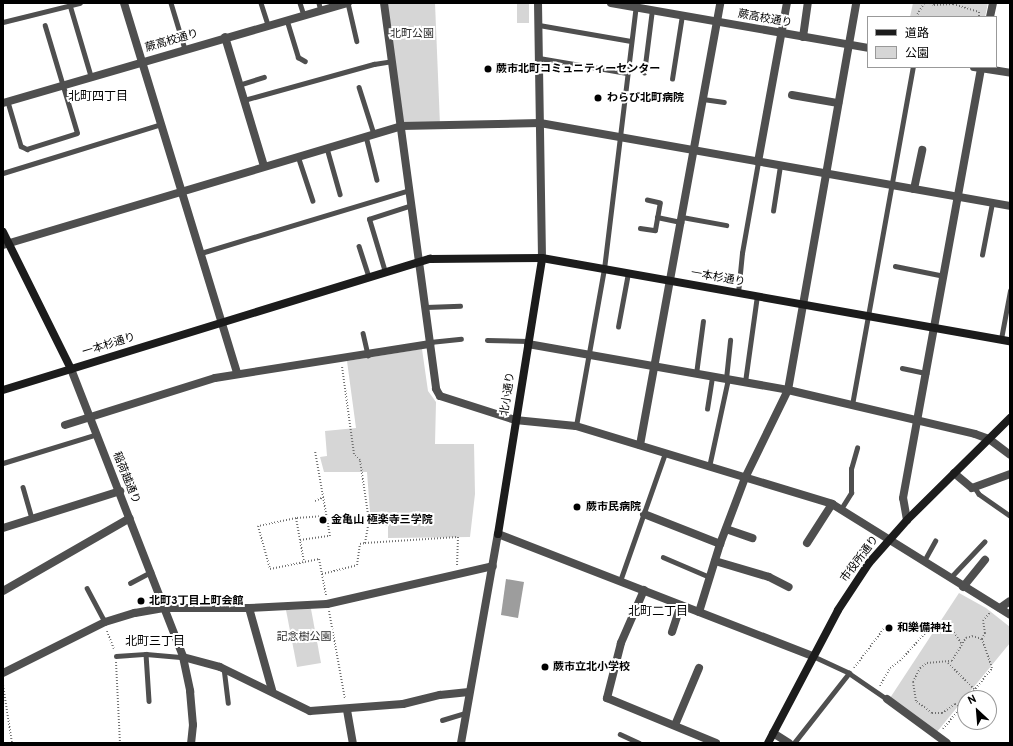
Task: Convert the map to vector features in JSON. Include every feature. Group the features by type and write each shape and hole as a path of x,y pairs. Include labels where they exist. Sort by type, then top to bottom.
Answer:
{"street":[{"path":"124,3 238,373"},
{"name":"蕨高校通り","path":"5,102 304,15 320,7 348,3"},
{"path":"384,3 420,261 436,389 440,396 515,420 576,426 832,504 1010,615"},
{"path":"538,3 542,258"},
{"name":"蕨高校通り","path":"612,3 635,5 652,10 867,48"},
{"path":"640,445 720,3"},
{"path":"758,162 787,3"},
{"path":"803,37 808,3"},
{"path":"699,612 720,544 745,478 788,390 856,3"},
{"path":"990,16 992,3"},
{"path":"225,37 264,166"},
{"path":"907,520 903,498 927,373 979,68"},
{"path":"984,68 1010,73"},
{"path":"792,95 838,103"},
{"path":"6,245 181,190 401,126 540,123 826,175 1010,206"},
{"path":"914,190 922,150"},
{"name":"稲荷越通り","path":"3,232 6,245 71,368 183,657 190,691 193,725 190,743"},
{"name":"一本杉通り","path":"3,390 420,261 542,258 1010,341"},
{"name":"北小通り","path":"498,534 542,258"},
{"path":"528,342 589,355 788,390 852,405 989,440 1010,455"},
{"path":"65,426 90,417 238,373 368,355 430,343"},
{"name":"市役所通り","path":"768,743 813,656 852,587 888,540 1010,418"},
{"path":"954,473 967,485 975,488 1010,474"},
{"path":"3,528 120,492"},
{"path":"807,543 832,504"},
{"path":"644,514 720,544"},
{"path":"3,592 130,518"},
{"path":"726,529 752,538"},
{"path":"461,743 465,713 498,534 813,656"},
{"path":"963,587 986,560"},
{"path":"715,561 769,577 789,587"},
{"path":"3,673 104,623 135,613 164,608 249,608 328,604 493,566"},
{"path":"644,590 621,643 607,698 716,743"},
{"path":"998,607 1010,601"},
{"path":"672,632 681,605"},
{"path":"249,608 272,690"},
{"path":"183,657 224,668 272,690 310,711 347,710 403,704 440,695 469,692"},
{"path":"675,725 699,668"},
{"path":"887,699 947,743"},
{"path":"347,710 353,743"},
{"path":"773,734 789,743"}],"lane":[{"path":"3,22 80,3"},
{"path":"171,3 185,49"},
{"path":"261,3 268,25"},
{"path":"300,3 304,15"},
{"path":"348,3 356,41"},
{"path":"576,426 604,269 635,5"},
{"path":"70,6 91,76"},
{"path":"644,73 652,10"},
{"path":"672,79 682,15"},
{"path":"286,20 298,57 305,61"},
{"path":"539,25 631,41"},
{"path":"5,102 21,146 27,149 76,133 46,26"},
{"path":"539,58 627,73"},
{"path":"244,100 374,64 392,61"},
{"path":"852,405 913,68"},
{"path":"239,85 264,77"},
{"path":"359,87 374,134"},
{"path":"703,99 724,102"},
{"path":"3,173 161,124"},
{"path":"366,136 377,180"},
{"path":"327,148 340,194"},
{"path":"298,156 312,201"},
{"path":"738,293 742,253 758,162"},
{"path":"773,211 780,166"},
{"path":"201,253 410,190"},
{"path":"640,228 655,230 660,203 647,200"},
{"path":"982,255 992,203"},
{"path":"385,272 369,218 412,205"},
{"path":"657,217 726,225"},
{"path":"359,246 369,277"},
{"path":"895,266 944,276"},
{"path":"618,327 628,273"},
{"path":"1001,339 1010,291"},
{"path":"745,382 757,296"},
{"path":"426,307 460,306"},
{"path":"696,374 703,321"},
{"path":"363,333 368,355"},
{"path":"430,343 461,339"},
{"path":"487,340 528,342"},
{"path":"709,467 727,379 730,340"},
{"path":"902,368 927,373"},
{"path":"707,409 712,377"},
{"path":"3,463 97,434"},
{"path":"841,509 851,492 851,469 857,448"},
{"path":"620,581 665,453"},
{"path":"22,487 32,519"},
{"path":"975,488 979,494 1010,516"},
{"path":"924,562 935,541"},
{"path":"950,578 984,542"},
{"path":"663,557 710,577"},
{"path":"130,583 150,572"},
{"path":"87,588 104,623"},
{"path":"146,654 149,701"},
{"path":"116,656 146,654 183,657"},
{"path":"813,656 849,673 887,699"},
{"path":"224,668 228,704"},
{"path":"794,743 849,673"},
{"path":"442,720 465,713"},
{"path":"620,734 639,743"}],"path":[{"path":"917,16 924,3"},
{"path":"930,3 934,5 953,4 979,12 979,16"},
{"path":"342,359 354,454 360,460 369,521 365,543"},
{"path":"300,540 330,536 325,516 324,496 315,451"},
{"path":"315,501 324,496"},
{"path":"258,526 296,518 325,516"},
{"path":"296,518 304,562"},
{"path":"322,574 357,565 360,544 458,537 457,568"},
{"path":"957,705 954,704 942,713 932,713 916,701 913,682 920,668 934,661 948,663 975,689 992,668 982,639 984,633 983,620 998,607"},
{"path":"104,623 116,656 120,743"},
{"path":"849,673 885,627"},
{"path":"876,691 890,668 900,662 922,634 931,630 952,630 961,643"},
{"path":"948,663 952,661 961,643 972,636 982,639"},
{"path":"3,685 12,743"},
{"path":"938,736 957,712"}],"green space":[{"name":"北町公園","path":"384,3 435,3 440,125 401,126"},
{"path":"517,3 529,3 529,23 517,23"},
{"path":"913,3 988,3 985,16 910,16"},
{"path":"422,349 428,391 436,402 435,444 474,444 475,494 470,537 388,538 388,526 371,525 367,472 324,472 320,457 327,456 325,431 356,428 347,361"},
{"path":"959,593 986,608 1010,627 1010,643 971,690 957,690 957,707 936,733 890,698"},
{"name":"記念樹公園","path":"311,609 321,663 297,667 286,610"}],"shaded area":[{"path":"506,579 524,582 518,618 501,615"}],"place":[{"name":"蕨市北町コミュニティーセンター","path":"488,69"},
{"name":"わらび北町病院","path":"598,98"},
{"name":"蕨市民病院","path":"577,507"},
{"name":"金亀山 極楽寺三学院","path":"323,520"},
{"name":"北町3丁目上町会館","path":"141,601"},
{"name":"和樂備神社","path":"889,628"},
{"name":"蕨市立北小学校","path":"545,667"}],"district":[{"name":"北町四丁目","path":"98,98"},
{"name":"北町二丁目","path":"658,613"},
{"name":"北町三丁目","path":"155,643"}]}
